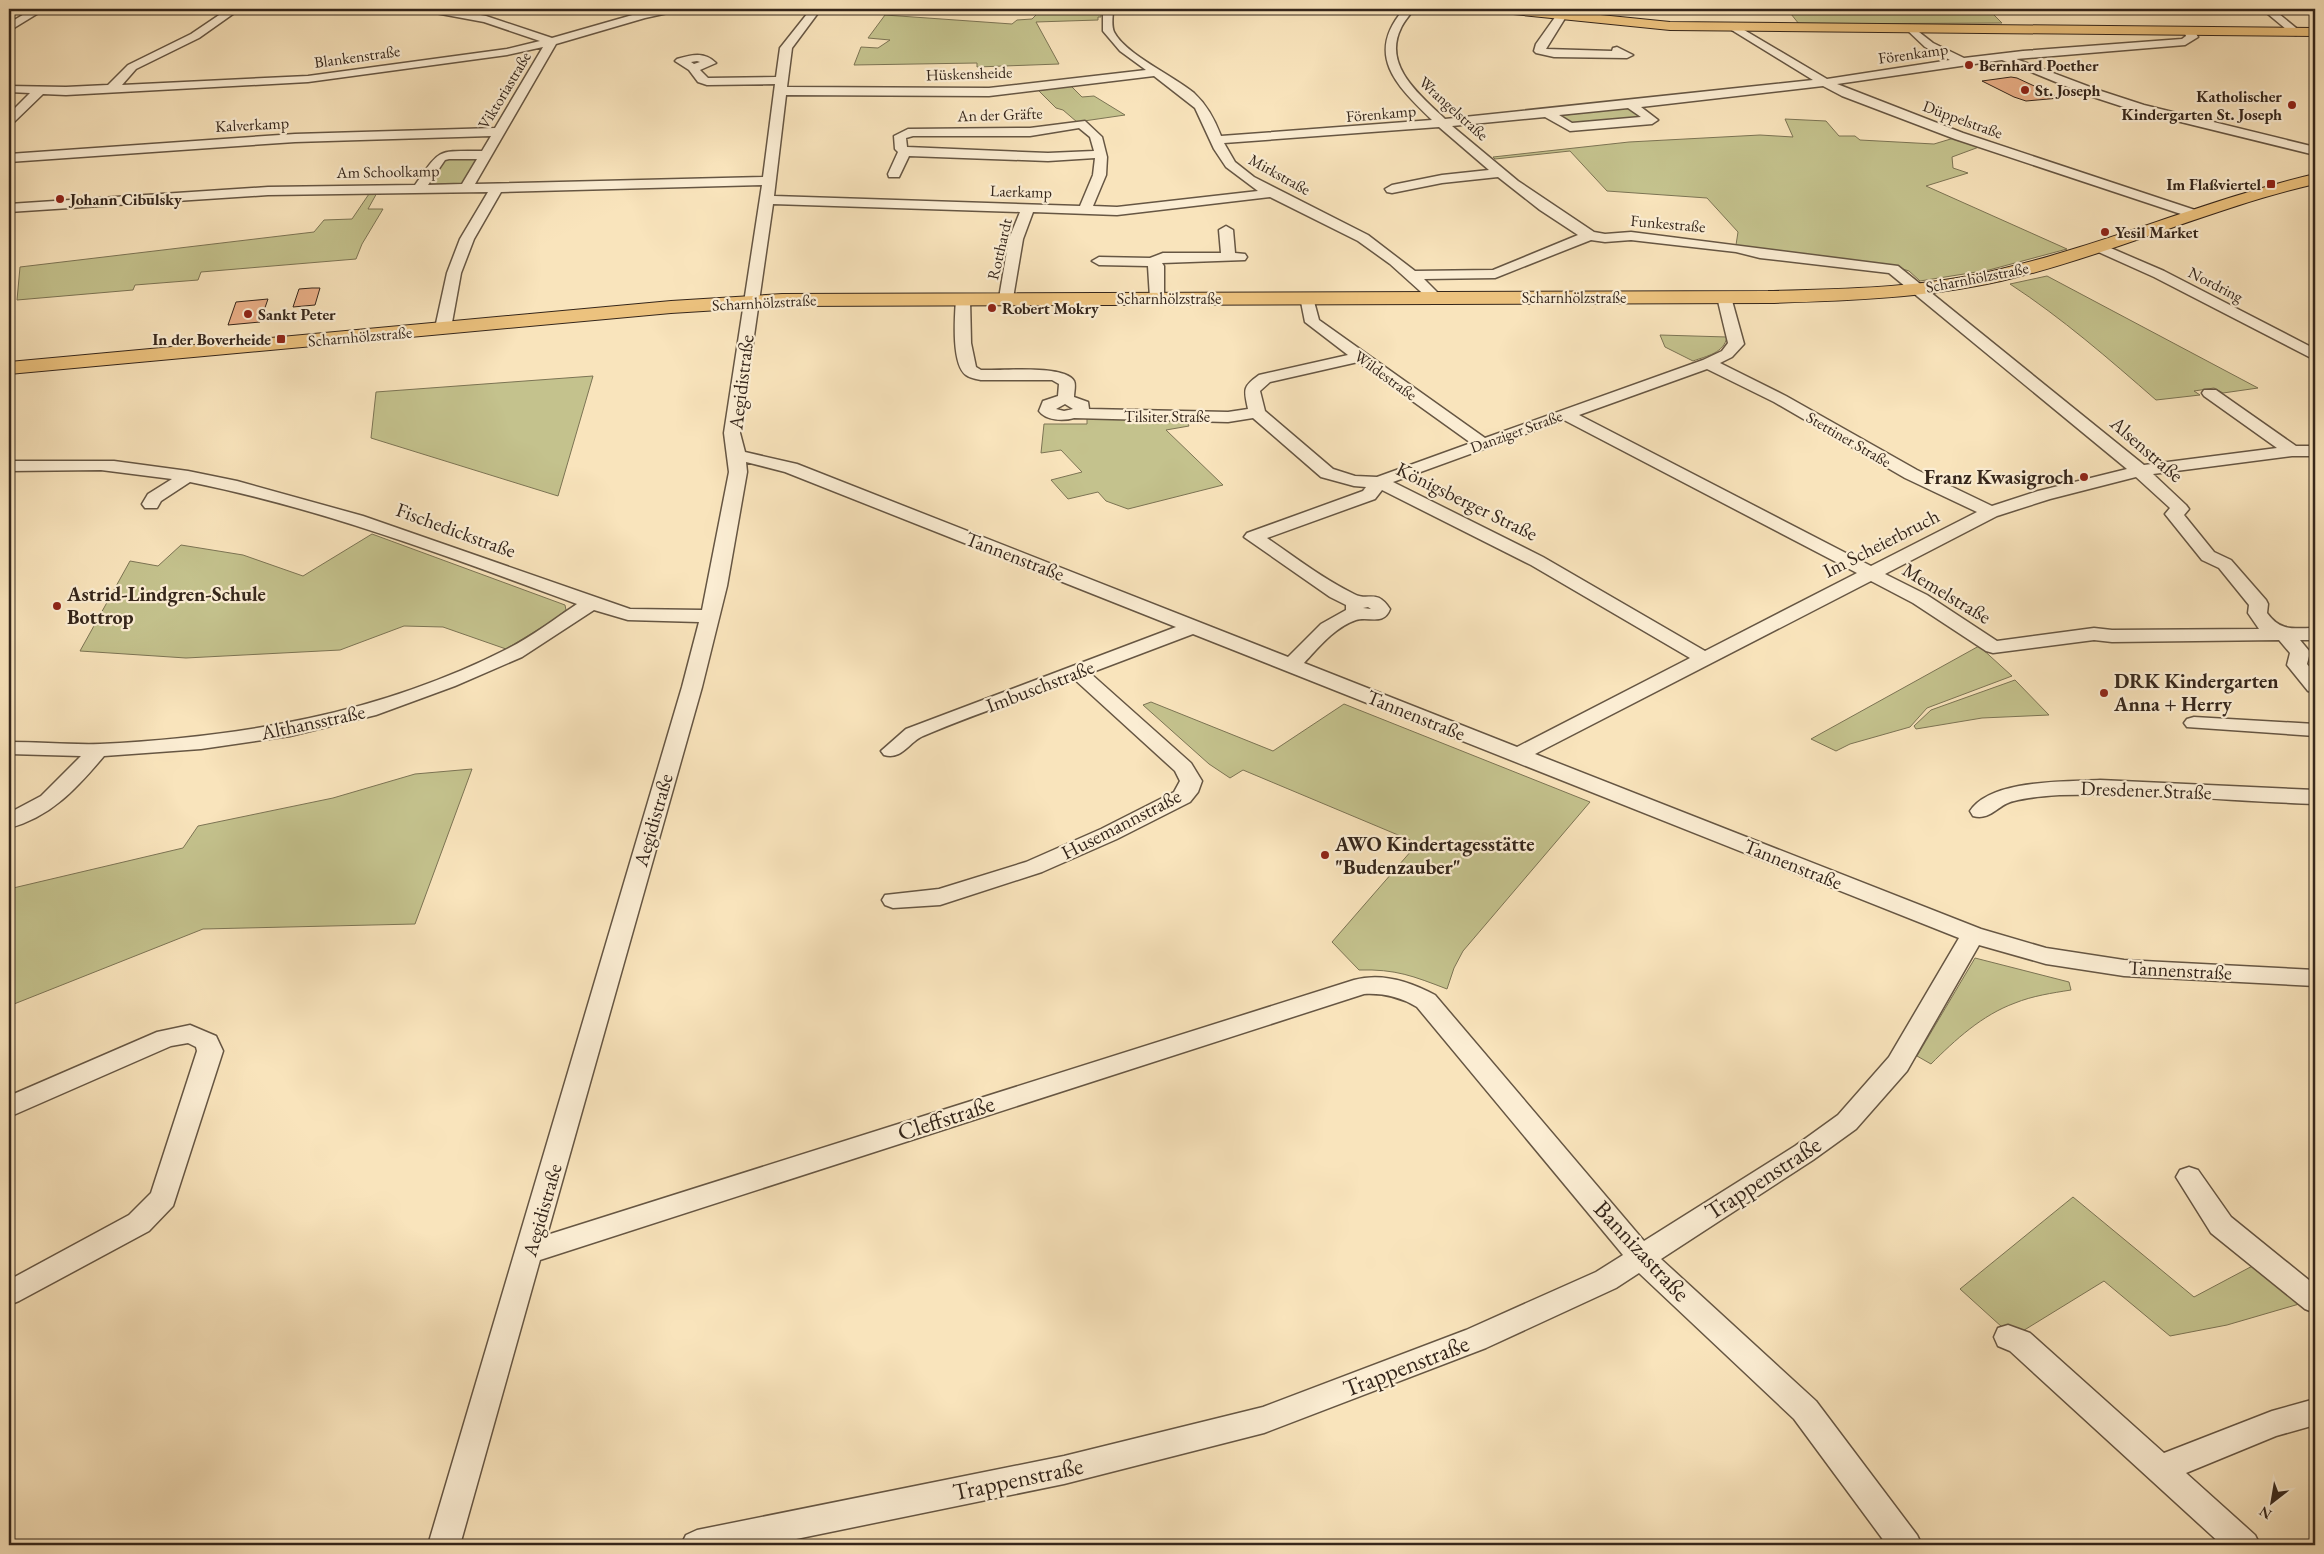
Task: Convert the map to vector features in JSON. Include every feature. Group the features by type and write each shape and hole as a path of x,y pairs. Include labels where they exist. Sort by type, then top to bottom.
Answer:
{"main road":[{"path":"1503,9 1656,25 2315,32"},
{"name":"Scharnhölzstraße","path":"9,368 671,307 752,302 1006,298 1724,297 1810,295 1919,288 2001,275 2098,247 2251,194 2315,179"}],"street":[{"path":"9,28 40,9"},
{"path":"112,88 132,67 195,36 235,9"},
{"path":"430,9 486,19 552,42"},
{"name":"Blankenstraße","path":"9,89 112,88 308,79 507,52 552,42 643,15 673,9"},
{"name":"Aegidistraße","path":"444,1545 530,1252 665,775 692,687 718,586 738,472 737,455 732,433 769,181 786,48 816,9"},
{"name":"Mirkstraße","path":"1108,9 1108,31 1118,45 1157,72 1199,105 1229,163 1237,171 1274,193 1352,231 1376,245 1413,275 1434,297"},
{"name":"Wrangelstraße","path":"1408,9 1397,22 1390,38 1389,47 1392,65 1406,88 1500,173 1558,218 1590,236"},
{"path":"2267,9 2296,32"},
{"path":"1562,15 1539,49 1542,56 1627,55 1617,50"},
{"name":"Düppelstraße","path":"1734,27 1846,94 1958,136 2193,214"},
{"path":"1910,28 1929,45 1961,63"},
{"name":"Förenkamp","path":"1217,140 1358,131 1547,113 1824,82 2002,57 2136,48 2185,42 2192,37 2189,31"},
{"name":"Viktoriastraße","path":"467,187 552,42"},
{"path":"2002,57 2094,93 2140,108 2315,151"},
{"path":"693,68 702,80 707,82 782,85"},
{"name":"Hüskensheide","path":"782,85 989,92 1157,72"},
{"path":"9,120 14,111 40,90"},
{"path":"1547,113 1570,127 1652,120 1630,104"},
{"name":"An der Gräfte","path":"904,152 901,149 900,136 908,132 1030,132 1081,124 1095,136 1102,168 1085,210"},
{"name":"Kalverkamp","path":"9,158 285,138 498,132"},
{"name":"An der Gräfte","path":"904,152 1048,157 1100,154"},
{"name":"An der Gräfte","path":"894,174 904,152"},
{"name":"Viktoriastraße","path":"420,188 441,157 485,154"},
{"path":"1392,189 1442,180 1500,173"},
{"name":"Am Schoolkamp","path":"9,208 268,191 611,186 769,181"},
{"path":"443,328 454,273 464,248 497,187"},
{"name":"Laerkamp","path":"766,200 1117,211 1274,193"},
{"name":"Rotthardt","path":"1006,298 1016,239 1028,208"},
{"path":"1099,261 1152,262 1163,257 1234,257 1226,230"},
{"name":"Funkestraße","path":"1413,275 1495,274 1570,242 1590,236 1605,238 1631,236 1736,248 1760,254 1884,267 1900,273 1919,288"},
{"name":"Nordring","path":"2098,247 2159,274 2315,355"},
{"path":"1152,262 1157,266 1156,298"},
{"name":"Alsenstraße","path":"1919,288 2140,471 2155,486 2166,492 2180,508 2174,514 2208,556 2225,564 2260,604 2257,613 2267,627 2285,635 2300,652 2297,665 2315,687"},
{"name":"Wildestraße","path":"1307,297 1312,322 1482,443"},
{"name":"Danziger Straße","path":"1291,665 1338,621 1357,608 1252,537 1369,494 1379,482 1482,443 1708,363 1726,354 1736,344 1724,297"},
{"path":"963,299 968,368 971,371 989,376 1056,376 1067,382 1066,400 1082,405 1081,412 1076,414"},
{"path":"1258,413 1252,391 1254,386 1265,378 1361,357"},
{"name":"Stettiner Straße","path":"1708,363 1780,400 1912,475 1992,512"},
{"path":"2210,393 2292,451"},
{"name":"Tilsiter Straße","path":"1066,400 1049,404 1047,411 1056,416 1076,414 1228,416 1258,413"},
{"name":"Königsberger Straße","path":"1258,413 1276,431 1327,473 1354,482 1379,482 1538,561 1704,658"},
{"name":"Memelstraße","path":"1565,414 1920,599 1992,647 2094,634 2112,636 2315,634"},
{"name":"Im Scheierbruch","path":"1518,755 1992,512 2044,495 2140,471 2292,451 2315,451"},
{"name":"Tannenstraße","path":"737,455 792,468 1973,935 2046,956 2124,968 2315,978"},
{"name":"Fischedickstraße","path":"9,466 112,466 188,476 307,504 380,526 592,603 628,614 646,616 710,616"},
{"path":"151,504 154,498 188,476"},
{"name":"Althansstraße","path":"9,748 98,750 201,744 290,730 369,711 448,682 515,652 592,603"},
{"name":"Imbuschstraße","path":"891,751 913,733 1193,627"},
{"name":"Husemannstraße","path":"893,900 940,897 1026,870 1110,834 1182,797 1188,792 1191,781 1184,768 1078,672"},
{"path":"2194,723 2315,730"},
{"path":"9,821 44,806 61,793 98,750"},
{"name":"Dresdener Straße","path":"1981,812 2006,795 2050,789 2100,786 2315,797"},
{"name":"Trappenstraße","path":"697,1545 1064,1470 1264,1420 1476,1339 1606,1280 1804,1153 1847,1122 1898,1064 1973,935"},
{"name":"Bannizastraße","path":"1363,986 1388,985 1412,993 1426,1001 1642,1258 1805,1410 1906,1545"},
{"name":"Cleffstraße","path":"530,1252 1363,986"},
{"path":"9,1107 166,1038 190,1034 207,1042 210,1051 163,1198 154,1210 139,1223 9,1293"},
{"path":"2189,1177 2221,1225 2315,1301"},
{"path":"2008,1337 2020,1342 2244,1545"},
{"path":"2160,1469 2272,1424 2315,1412"}],"shaded area":[{"path":"1042,9 1101,9 1101,17 1098,17 1098,20 1036,22 1059,64 977,67 977,63 854,65 861,47 878,48 890,40 868,38 885,15 1012,24 1017,20 1032,19"},
{"path":"1787,9 1988,9 2002,23 1799,24"},
{"path":"1071,86 1082,97 1094,96 1125,115 1077,122 1063,110 1056,108 1038,90"},
{"path":"1631,108 1641,117 1572,125 1559,116"},
{"path":"1785,119 1826,121 1839,136 1855,136 1860,140 1934,144 1954,138 1979,147 1952,157 1953,168 1968,173 1926,186 2067,249 1989,270 1920,281 1909,271 1894,266 1765,251 1736,245 1738,232 1707,198 1607,191 1570,151 1495,159 1493,157 1629,142 1760,135 1793,137"},
{"path":"446,158 478,158 462,184 428,184"},
{"path":"371,191 378,191 368,209 383,209 362,244 356,259 201,272 198,280 135,285 133,290 17,300 20,267 314,232 324,220 352,219"},
{"path":"2047,276 2258,388 2223,393 2214,388 2194,391 2200,395 2156,400 2067,325 2010,284"},
{"path":"1660,335 1727,337 1719,350 1693,361 1665,347"},
{"path":"593,376 558,496 371,438 376,392"},
{"path":"1087,418 1185,418 1189,426 1166,430 1223,485 1128,509 1106,501 1098,492 1068,499 1051,480 1082,472 1061,450 1041,453 1044,424 1087,424"},
{"path":"372,534 565,605 566,610 552,621 506,649 443,627 404,626 340,650 186,658 80,651 130,561 158,566 181,545 243,555 303,576"},
{"path":"1979,646 2012,676 1927,708 1910,727 1850,744 1836,751 1811,739"},
{"path":"2015,680 2049,715 1982,718 1916,729 1914,726 1931,710"},
{"path":"1151,702 1273,751 1344,704 1590,802 1463,951 1454,968 1447,989 1404,974 1359,970 1332,942 1412,850 1410,840 1243,770 1230,778 1209,764 1143,705"},
{"path":"472,769 415,924 203,929 9,1006 9,889 183,848 198,826 333,798 415,774"},
{"path":"1975,958 2069,982 2071,990 2028,998 1991,1014 1970,1029 1931,1064 1917,1056"},
{"path":"2073,1197 2194,1297 2258,1263 2306,1302 2227,1325 2170,1336 2104,1281 2013,1337 1960,1289"}],"building":[{"name":"St. Joseph","path":"2011,77 2060,98 2026,101 1982,81"},
{"path":"320,288 315,305 293,307 299,289"},
{"name":"Sankt Peter","path":"268,299 260,322 228,325 236,302"}],"place":[{"name":"Bernhard Poether","path":"1969,65"},
{"name":"St. Joseph","path":"2025,90"},
{"name":"Katholischer Kindergarten St. Joseph","path":"2292,105"},
{"name":"Im Flaßviertel","path":"2271,184"},
{"name":"Johann Cibulsky","path":"60,199"},
{"name":"Yesil Market","path":"2105,232"},
{"name":"Robert Mokry","path":"992,308"},
{"name":"Sankt Peter","path":"248,314"},
{"name":"In der Boverheide","path":"281,339"},
{"name":"Franz Kwasigroch","path":"2084,477"},
{"name":"Astrid-Lindgren-Schule Bottrop","path":"57,606"},
{"name":"DRK Kindergarten Anna + Herry","path":"2104,693"},
{"name":"AWO Kindertagesstätte \"Budenzauber\"","path":"1325,855"}]}
